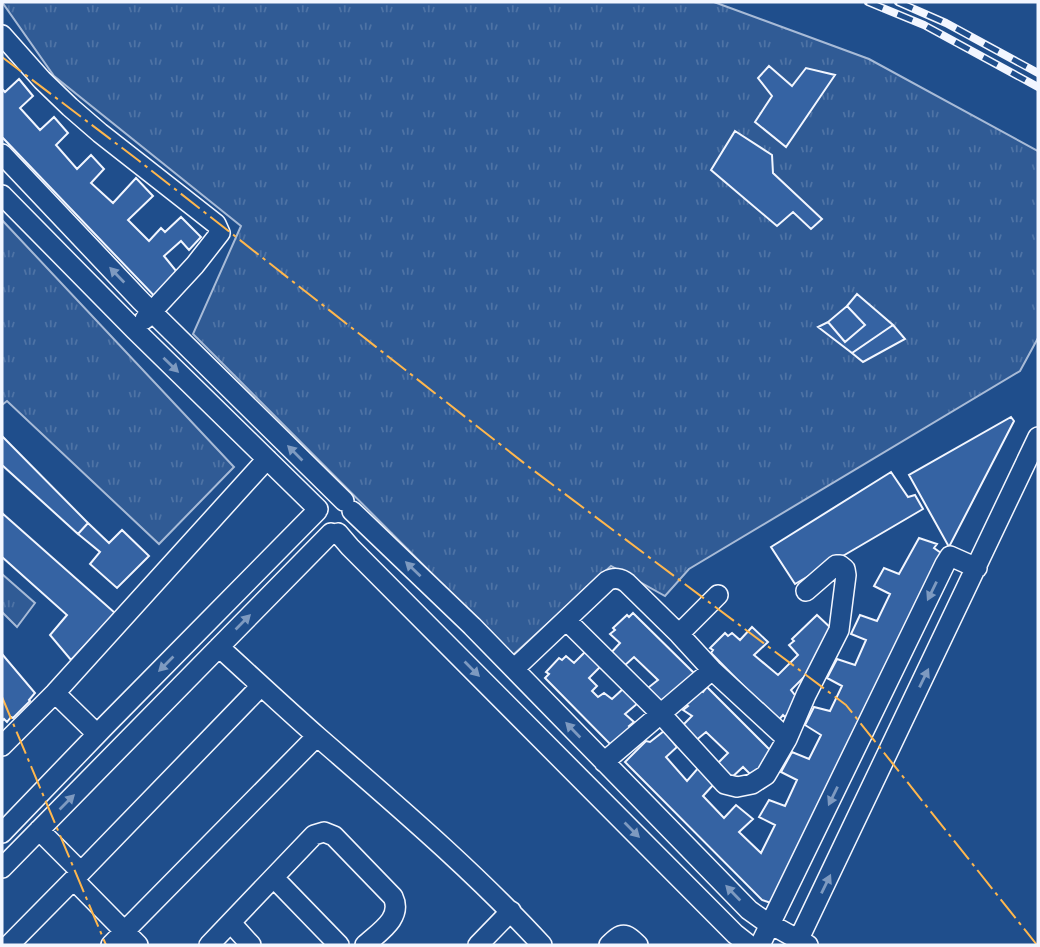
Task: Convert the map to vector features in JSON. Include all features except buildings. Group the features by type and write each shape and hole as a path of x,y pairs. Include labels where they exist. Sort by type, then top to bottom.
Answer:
{"street":[{"path":"2,35 70,107 216,225 220,233 135,330"},
{"path":"2,154 153,312 472,626 750,910 801,943 1038,437"},
{"path":"2,195 318,510 318,523 325,531 344,531 351,522 348,506 338,499 327,500 318,510 96,735 2,833"},
{"path":"2,746 55,693 267,459"},
{"path":"2,868 334,533"},
{"path":"334,533 749,945"},
{"path":"760,945 945,564 950,556 976,568"},
{"path":"566,620 660,713 725,784 737,787 751,784 766,775 787,739 839,631 845,569 836,565 806,591"},
{"path":"514,669 607,581 619,579 627,583 712,670 787,739"},
{"path":"679,634 719,595"},
{"path":"451,648 472,626"},
{"path":"219,647 461,863 542,945"},
{"path":"595,793 610,768 660,713 712,670"},
{"path":"9,945 261,685"},
{"path":"55,693 96,735"},
{"path":"105,763 96,761 87,750 96,735 115,727 122,734 124,743"},
{"path":"39,830 78,876 124,941 317,736"},
{"path":"209,945 314,835 324,832 334,836 396,902 397,908 392,919 365,945"},
{"path":"274,878 339,945"},
{"path":"478,945 511,911"},
{"path":"231,923 251,945"},
{"path":"609,945 617,937 625,935 638,945"}],"green space":[{"path":"2,2 714,2 869,59 1038,151 1038,338 1020,371 689,569 665,596 611,566 513,655 193,334 241,226 54,76"},
{"path":"2,220 234,467 159,544 7,401 2,405"},
{"path":"2,574 35,603 17,627 2,612"}],"railway":[{"path":"868,2 924,25 1038,87"},
{"path":"898,2 946,23 1038,73"}],"power":[{"path":"2,57 138,160 529,467 846,705 1037,945"},
{"path":"2,697 106,945"}]}
